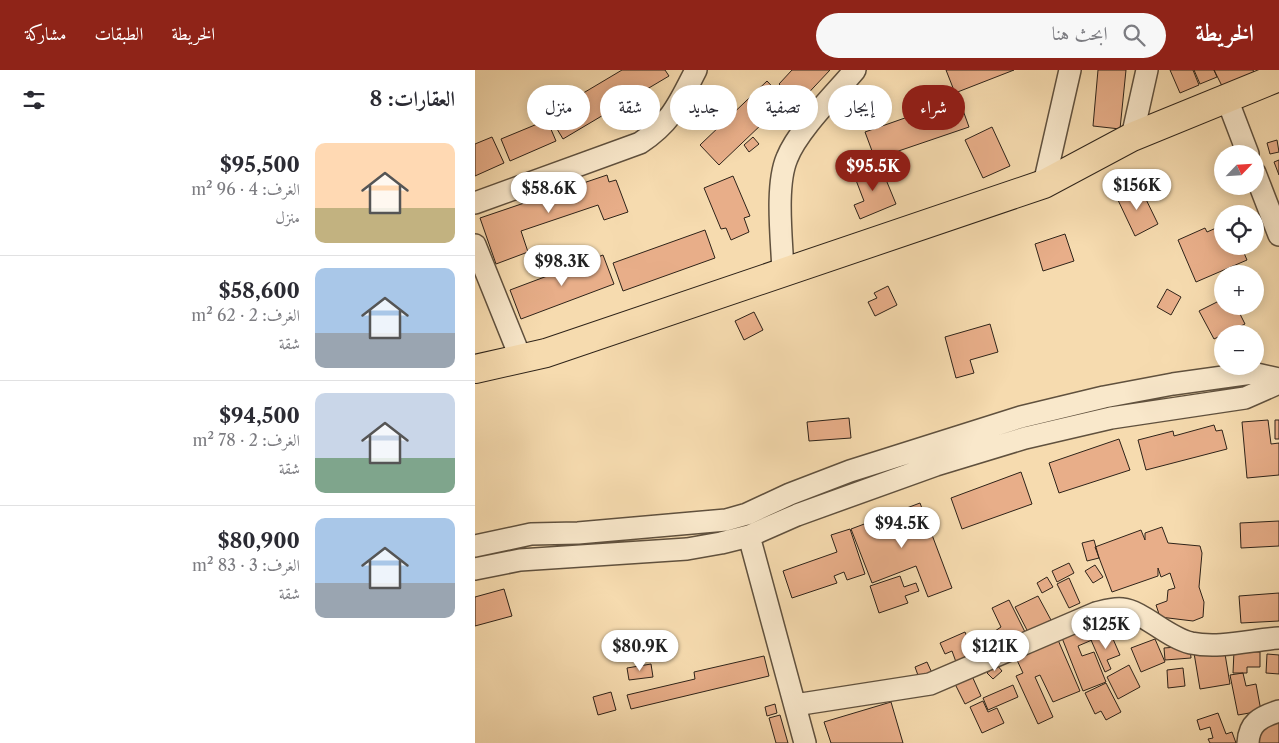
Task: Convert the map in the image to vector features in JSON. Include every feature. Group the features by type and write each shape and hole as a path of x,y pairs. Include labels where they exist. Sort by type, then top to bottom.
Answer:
{"main road":[{"path":"475,369 546,353 1044,184 1132,137 1227,99 1272,76"}],"street":[{"path":"475,203 640,143 657,132 669,120 696,70"},
{"path":"783,272 781,184 787,159 795,142 855,70"},
{"path":"1044,184 1070,70"},
{"path":"1132,137 1147,70"},
{"path":"1227,99 1245,145"},
{"path":"1264,195 1279,235"},
{"path":"475,245 521,359"},
{"path":"475,546 531,534 578,533 727,520 747,514 789,494 850,471 1021,417 1104,396 1173,384 1252,373 1279,379"},
{"path":"475,569 552,556 687,549 749,536 863,490 1025,438 1111,418 1245,398 1279,384"},
{"path":"749,536 805,743"},
{"path":"795,705 930,684 1095,613 1109,610 1123,609 1136,613 1171,637 1192,643 1218,644 1279,638"},
{"path":"1248,743 1249,731 1257,721 1279,711"}],"building":[{"path":"622,70 665,70 669,76 654,85 600,85 600,117 590,123 590,89"},
{"path":"792,70 830,70 816,85 779,84"},
{"path":"946,70 1014,70 965,89 965,85 952,85"},
{"path":"1098,70 1126,70 1120,129 1093,126"},
{"path":"1170,70 1193,70 1199,85 1180,93"},
{"path":"1194,70 1214,70 1217,77 1200,84"},
{"path":"1214,70 1253,70 1256,76 1225,92"},
{"path":"767,81 771,85 763,85"},
{"path":"747,100 747,130 756,130 719,165 700,145 716,130 737,130 737,110"},
{"path":"965,116 969,127 965,128"},
{"path":"902,119 902,130 960,130 875,159 865,132 871,130 892,130 892,123"},
{"path":"992,127 1010,166 983,178 965,140"},
{"path":"527,128 527,130 551,130 556,141 510,161 501,139"},
{"path":"558,130 578,130 563,139"},
{"path":"492,137 504,163 475,176 475,144"},
{"path":"753,137 759,144 749,152 744,145"},
{"path":"1277,140 1279,152 1270,154 1267,143"},
{"path":"1279,160 1279,175 1274,162"},
{"path":"880,165 896,204 860,219 854,205 864,201 854,175"},
{"path":"607,175 609,182 616,180 628,212 604,220 598,205 521,231 528,252 496,264 480,218"},
{"path":"733,176 750,216 744,218 749,232 731,240 726,228 721,229 704,188"},
{"path":"1140,187 1158,224 1135,236 1117,198"},
{"path":"1205,228 1207,232 1214,229 1214,255 1245,255 1247,260 1235,265 1214,265 1214,274 1196,282 1178,240"},
{"path":"705,230 715,258 623,291 613,263"},
{"path":"1065,234 1074,261 1043,271 1035,244"},
{"path":"603,255 614,284 521,319 510,290"},
{"path":"888,286 897,305 875,316 868,302 877,298 874,293"},
{"path":"1167,289 1181,297 1171,315 1157,307"},
{"path":"1214,304 1214,315 1240,315 1245,324 1214,325 1214,339 1199,311"},
{"path":"754,312 763,330 744,340 735,321"},
{"path":"990,324 998,352 970,360 974,373 956,378 945,337"},
{"path":"849,418 851,438 809,441 807,422"},
{"path":"1268,420 1271,444 1279,443 1279,475 1247,478 1242,422"},
{"path":"1275,420 1279,420 1279,439 1275,439"},
{"path":"1214,425 1216,431 1222,430 1227,449 1146,470 1138,440 1173,431 1174,436"},
{"path":"1119,439 1130,470 1059,493 1049,463"},
{"path":"1021,472 1032,504 962,529 951,498"},
{"path":"920,503 952,588 928,597 916,566 872,583 851,529"},
{"path":"1279,521 1279,546 1241,548 1240,523"},
{"path":"1162,527 1168,543 1200,546 1202,553 1199,587 1204,602 1203,617 1193,621 1160,617 1156,605 1167,601 1168,590 1175,588 1170,573 1161,577 1158,568 1158,576 1112,592 1095,547 1141,530 1145,540 1145,533"},
{"path":"850,529 865,574 847,580 844,572 834,576 837,583 792,598 783,571 837,552 831,535"},
{"path":"1094,540 1099,558 1087,561 1082,543"},
{"path":"1069,563 1074,573 1057,582 1052,571"},
{"path":"1095,565 1103,577 1093,583 1085,571"},
{"path":"900,576 904,587 916,583 919,591 905,596 908,603 879,613 870,586"},
{"path":"1047,577 1053,587 1042,593 1037,583"},
{"path":"1069,578 1080,603 1069,608 1057,584"},
{"path":"504,589 512,616 475,626 475,597"},
{"path":"1279,593 1279,621 1241,623 1239,596"},
{"path":"1038,596 1051,620 1028,632 1015,607"},
{"path":"1009,600 1025,632 1002,646 995,631 1001,627 992,608"},
{"path":"1087,628 1092,640 1078,646 1082,656 1094,652 1106,682 1083,691 1062,638"},
{"path":"965,632 974,654 956,662 952,651 945,654 940,643"},
{"path":"1110,632 1120,655 1107,660 1111,669 1105,672 1091,640"},
{"path":"1155,639 1165,662 1141,672 1131,648"},
{"path":"1058,640 1080,691 1053,702 1040,675 1035,677 1053,717 1038,724 1016,676 1023,673 1016,658"},
{"path":"1190,646 1191,658 1165,660 1164,648"},
{"path":"1224,648 1230,684 1200,689 1194,653"},
{"path":"1234,651 1260,652 1260,667 1247,667 1247,673 1233,673"},
{"path":"1267,654 1279,655 1279,674 1266,673"},
{"path":"764,656 769,676 631,709 627,695 695,679 694,672"},
{"path":"927,662 932,673 919,678 915,667"},
{"path":"651,664 653,677 629,680 627,668"},
{"path":"997,665 1002,671 993,679 987,673"},
{"path":"1129,665 1140,687 1118,699 1107,677"},
{"path":"1183,668 1185,686 1168,688 1167,670"},
{"path":"1243,673 1246,686 1256,684 1261,711 1238,715 1230,675"},
{"path":"972,676 981,696 965,704 955,684"},
{"path":"1106,683 1121,712 1106,720 1101,711 1095,714 1085,693"},
{"path":"1013,685 1018,697 988,710 983,698"},
{"path":"611,692 616,710 598,715 593,697"},
{"path":"983,701 988,712 997,708 1004,723 982,733 970,707"},
{"path":"891,702 903,743 831,743 824,722"},
{"path":"775,704 777,713 767,716 765,707"},
{"path":"1218,713 1226,734 1232,732 1236,743 1210,743 1208,739 1213,738 1210,727 1200,730 1197,720"},
{"path":"780,715 788,743 776,743 769,718"},
{"path":"1279,721 1279,743 1255,743 1251,734"}]}
